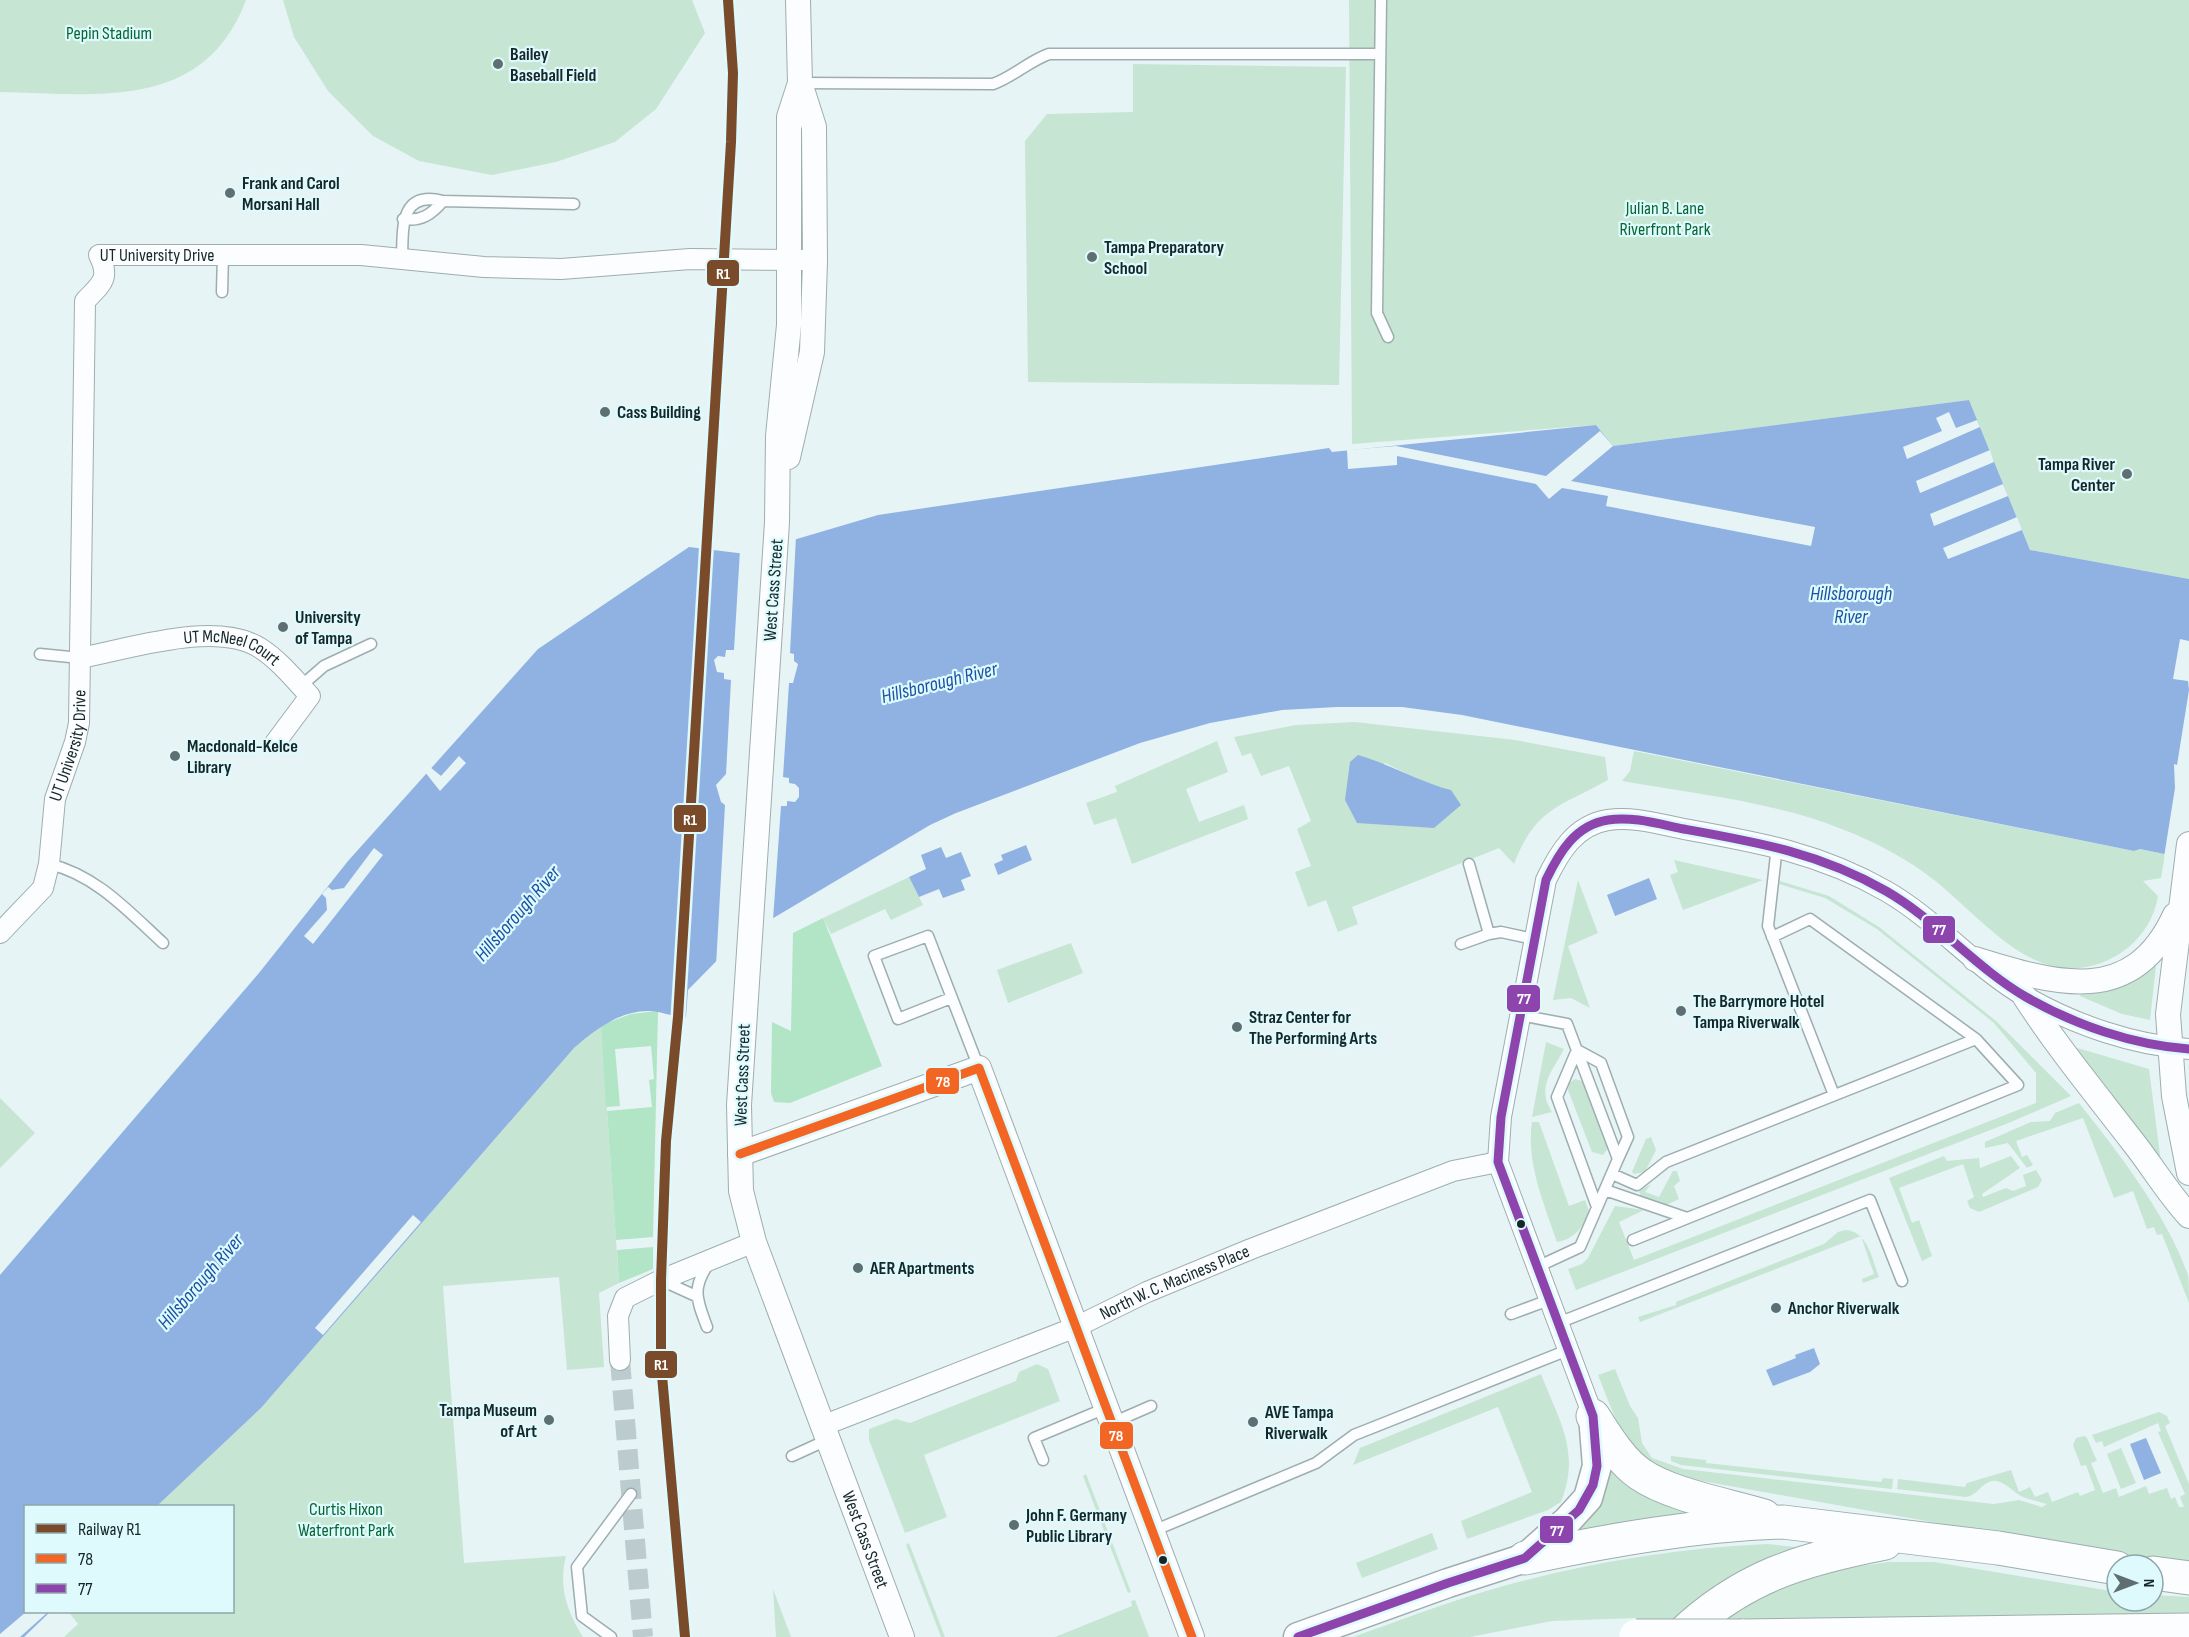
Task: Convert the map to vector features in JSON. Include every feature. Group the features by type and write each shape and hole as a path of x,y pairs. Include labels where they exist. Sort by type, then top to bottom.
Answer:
{"highway":[{"path":"1593,1416 1624,1460 1641,1474 1686,1493 1783,1522"},
{"path":"1525,1558 1657,1534 1738,1524 1783,1522 1925,1538 2105,1566"},
{"path":"1678,1637 1716,1604 1766,1576 1818,1557 1885,1543 1925,1538"},
{"path":"2165,1575 2189,1578"},
{"path":"1625,1637 2189,1630"}],"main road":[{"path":"1298,1637 1525,1558 1569,1520 1588,1498 1597,1466 1593,1416"}],"street":[{"name":"West Cass Street","path":"777,522 788,456 812,352 815,261 814,127 800,83 798,0"},
{"name":"West Cass Street","path":"800,83 789,117 789,326 778,436 777,522 739,1105 741,1191 754,1242 902,1637"},
{"name":"UT University Drive","path":"0,933 43,888 49,864 55,799 75,742 79,723 85,301 104,281 106,269 99,255 361,255 484,267 561,269 690,259 815,261"},
{"name":"UT McNeel Court","path":"80,658 171,639 235,639 249,643 266,652 310,696 275,743"},
{"path":"1593,1416 1498,1162 1498,1133 1546,880 1559,852 1586,828 1606,820 1631,819 1777,846 1840,866 1888,892 2025,996 2081,1023 2123,1038 2180,1048"},
{"path":"2180,1048 2168,1014 2189,844"},
{"path":"1975,959 2044,980 2083,984 2097,982 2123,972 2153,950 2181,900"},
{"path":"2189,950 2174,1096 2189,1173"},
{"path":"2025,996 2057,1046 2139,1148 2171,1197 2189,1216"},
{"path":"740,1154 979,1068 1192,1637"},
{"name":"North W. C. Maciness Place","path":"824,1433 1076,1327 1147,1292 1251,1249 1453,1171 1498,1162"},
{"path":"620,1360 618,1316 625,1298 661,1280 754,1242"}],"lane":[{"path":"1381,0 1377,314 1388,337"},
{"path":"800,83 993,84 1014,75 1036,59 1049,54 1380,54"},
{"path":"402,259 403,219 410,206 429,198 443,201 574,204"},
{"path":"403,219 414,221 433,213 443,201"},
{"path":"222,292 223,255"},
{"path":"301,686 324,666 371,644"},
{"path":"40,654 80,658"},
{"path":"1777,846 1768,926 1834,1095"},
{"path":"49,864 73,872 104,889 163,943"},
{"path":"1469,864 1489,934"},
{"path":"1633,1240 2018,1085 1976,1039 1810,919 1772,937"},
{"path":"1461,944 1501,932 1534,939"},
{"path":"951,998 898,1019 874,956 928,936 979,1068"},
{"path":"1520,1015 1567,1024 1618,1159"},
{"path":"1612,1174 1637,1185 1666,1162 1976,1039"},
{"path":"1537,1267 1580,1247 1628,1137 1601,1063 1577,1050"},
{"path":"1577,1050 1557,1097 1598,1207"},
{"path":"1605,1190 1687,1218"},
{"path":"1558,1323 1870,1200 1902,1281"},
{"path":"707,1327 696,1296 700,1277 712,1258"},
{"path":"661,1280 679,1286 696,1296"},
{"path":"1511,1314 1549,1300"},
{"path":"1153,1532 1316,1463 1354,1436 1568,1350"},
{"path":"1043,1460 1034,1438 1109,1415 1151,1406"},
{"path":"792,1456 824,1433"},
{"path":"611,1637 582,1616 577,1567 631,1494"}],"green space":[{"name":"Pepin Stadium","path":"0,0 246,0 227,36 203,62 175,79 144,89 73,94 0,92"},
{"name":"Bailey Baseball Field","path":"283,0 692,0 705,33 656,109 615,142 556,162 492,175 419,161 373,136 328,91 294,37"},
{"name":"Julian B. Lane Riverfront Park","path":"1349,0 2189,0 2189,579 2030,550 1969,400 1613,446 1596,425 1352,444"},
{"path":"1133,64 1346,67 1339,385 1028,382 1025,141 1047,114 1133,112"},
{"path":"1355,722 1515,740 1605,757 1608,780 1563,803 1541,819 1522,845 1514,864 1499,848 1352,907 1358,924 1338,932 1326,900 1308,907 1295,872 1311,866 1297,829 1311,821 1289,766 1261,776 1251,753 1242,756 1234,737 1296,725","holes":["1385,763 1428,784 1451,790 1345,800"]},
{"path":"1217,741 1228,772 1186,789 1199,822 1244,805 1248,819 1132,864 1116,818 1094,825 1086,803 1117,792 1115,786"},
{"path":"1634,751 2134,851 2140,849 2165,854 2161,878 2143,881 2158,896 2153,915 2144,931 2131,945 2116,956 2099,964 2080,968 2061,968 2042,963 2028,957 2001,938 1927,874 1903,858 1865,839 1787,811 1704,794 1622,781 1630,771"},
{"path":"1674,860 1763,880 1683,910 1670,875 1678,872"},
{"path":"909,877 923,905 891,920 885,909 831,934 823,918"},
{"path":"1578,880 1598,933 1568,946 1590,1008 1571,998 1553,1000"},
{"path":"1780,881 1829,896 1879,927 1996,1021 2071,1096 2011,1122 1576,1290 1568,1269 1582,1264 1588,1258 1615,1206 1644,1210 1619,1222 1634,1260 2036,1103 2036,1073 1994,1023 1877,929 1825,898 1779,884"},
{"path":"823,918 882,1066 790,1103 774,1102 771,1093 772,1022 791,1031 793,933"},
{"path":"1071,943 1083,973 1008,1003 997,970"},
{"path":"2153,963 2156,966 2150,1020 2122,1014 2080,996 2100,991"},
{"path":"658,1011 653,1237 616,1240 607,1111 652,1107 649,1080 654,1079 651,1046 615,1049 620,1106 606,1107 601,1025 631,1014"},
{"name":"Curtis Hixon Waterfront Park","path":"601,1025 619,1283 599,1293 604,1367 567,1370 559,1277 443,1286 464,1563 566,1556 563,1578 565,1598 572,1618 583,1637 64,1637 78,1624 70,1613 234,1613 234,1505 158,1505 261,1408 574,1048"},
{"path":"1546,1042 1564,1049 1551,1072 1546,1087 1545,1095 1552,1112 1532,1117"},
{"path":"2074,1047 2149,1069 2161,1163"},
{"path":"1575,1079 1585,1082 1609,1147 1603,1155 1592,1152 1568,1090 1569,1083"},
{"path":"0,1098 35,1133 0,1168"},
{"path":"2079,1103 2125,1163 2168,1230 2188,1275 2189,1303 2162,1234 2157,1235 2154,1227 2147,1229 2133,1191 2114,1198 2083,1118 2016,1141 2022,1157 2027,1155 2033,1165 2027,1168 2008,1143 1985,1148 1985,1142 2031,1122 2050,1121 2055,1113"},
{"path":"1532,1122 1539,1122 1569,1206 1585,1200 1589,1211 1577,1231 1557,1242 1534,1168"},
{"path":"1651,1137 1656,1150 1645,1172 1634,1174 1632,1172 1646,1139"},
{"path":"1944,1156 1947,1161 1979,1158 1980,1168 2011,1156 2020,1168 1982,1194 1983,1197 2006,1188 2013,1191 2026,1186 2023,1175 2036,1170 2042,1180 2038,1187 1979,1212 1970,1208 1967,1201 1974,1197 1963,1164 1899,1188 1912,1223 1919,1220 1932,1256 1922,1261 1889,1178"},
{"path":"1673,1171 1677,1171 1680,1181 1674,1186 1679,1199 1664,1206 1641,1197 1639,1191 1651,1184 1645,1192 1659,1197"},
{"path":"1846,1230 1860,1236 1640,1322 1638,1317 1676,1305 1676,1302 1824,1244 1838,1232"},
{"path":"1862,1238 1879,1277 1863,1283 1862,1279 1874,1274"},
{"path":"653,1247 653,1269 619,1283 617,1250"},
{"path":"1037,1364 1048,1369 1060,1401 924,1455 947,1517 905,1533 869,1440 869,1429 896,1419 910,1423 1016,1381 1019,1372"},
{"path":"1615,1369 1630,1406 1638,1418 1642,1443 1652,1458 1683,1469 1994,1504 2019,1500 2042,1507 2047,1504 2023,1497 1998,1481 1989,1482 1972,1495 1965,1497 1897,1489 1898,1479 1965,1487 1967,1483 2011,1470 2019,1492 2030,1487 2035,1497 2048,1492 2052,1502 2078,1492 2080,1496 2095,1490 2086,1465 2081,1466 2073,1445 2076,1438 2084,1436 2097,1461 2091,1463 2103,1493 2116,1488 2119,1497 2146,1486 2149,1494 2167,1488 2171,1499 2175,1497 2179,1507 2184,1507 2180,1497 2185,1494 2158,1432 2161,1431 2158,1423 2104,1447 2102,1441 2096,1443 2092,1435 2159,1412 2167,1416 2170,1423 2165,1426 2189,1484 2189,1568 2165,1564 2165,1553 2105,1553 1691,1479 1653,1464 1629,1442 1613,1413 1598,1375"},
{"path":"1541,1374 1561,1422 1568,1451 1569,1467 1567,1484 1561,1502 1548,1510 1467,1539 1461,1521 1532,1492 1498,1407 1353,1465 1360,1448"},
{"path":"2121,1448 2136,1483 2121,1489 2107,1454"},
{"path":"1671,1456 1706,1460 1706,1463 1881,1482 1883,1478 1893,1479 1892,1489 1681,1465 1671,1461"},
{"path":"1603,1459 1706,1511 1568,1533"},
{"path":"1086,1474 1131,1592 1128,1593 1083,1476"},
{"path":"1432,1533 1438,1549 1362,1578 1356,1563"},
{"path":"909,1543 945,1637 941,1637 906,1545"},
{"path":"1767,1544 1796,1547 1653,1637 1635,1637 1637,1618 1552,1621 1470,1637 1353,1637 1467,1597 1552,1574 1659,1554"},
{"path":"1889,1562 1934,1562 2105,1590 2105,1613 2165,1613 2165,1596 2189,1597 2189,1618 1694,1637 1730,1612 1768,1591 1801,1579"},
{"path":"773,1589 791,1637 776,1637"},
{"path":"1135,1600 1149,1637 1055,1637 1132,1606 1131,1601"}],"water":[{"name":"Hillsborough River","path":"1969,400 2030,550 2189,579 2189,859 2140,849 2134,851 1462,715 1402,707 1282,710 1210,723 1140,743 930,825 738,939 688,990 686,1017 658,1012 635,1012 613,1020 583,1040 261,1408 158,1505 24,1505 24,1613 49,1613 24,1637 0,1637 0,1275 259,973 348,861 538,649 689,547 746,554 878,515 1329,448 1332,452 1596,425 1613,446"},
{"path":"1358,755 1451,790 1461,805 1434,828 1357,823 1345,800 1350,762"},
{"path":"1026,845 1032,860 998,875 994,864 1003,860 1001,855"},
{"path":"941,847 946,858 961,852 971,876 961,880 965,890 943,898 939,889 919,897 909,877 926,869 921,855"},
{"path":"1649,878 1657,899 1615,916 1607,895"},
{"path":"1814,1348 1820,1364 1810,1372 1773,1386 1766,1370"},
{"path":"2146,1438 2161,1473 2144,1480 2130,1444"}],"pier":[{"path":"1949,412 1956,428 1977,420 1980,427 1907,459 1903,447 1942,431 1936,418"},
{"path":"1600,431 1613,446 1571,481 1815,527 1811,546 1606,506 1608,496 1562,488 1549,499 1536,484 1397,456 1397,465 1348,469 1347,450 1396,446 1546,476"},
{"path":"1990,450 1994,462 1920,493 1916,481"},
{"path":"2003,484 2008,496 1934,526 1930,514"},
{"path":"2017,517 2022,530 1948,559 1943,548"},
{"path":"796,536 790,653 794,654 794,661 798,664 793,683 789,683 783,777 789,778 789,783 799,788 799,797 795,802 787,801 787,806 781,806 773,920 740,941 716,966 725,805 721,802 716,785 726,774 731,680 724,679 724,673 717,672 714,660 718,656 725,657 726,650 734,650 740,550"},
{"path":"2180,639 2189,641 2189,690 2188,681 2173,679"},
{"path":"2189,690 2189,862 2164,857 2175,788 2174,764 2177,765"},
{"path":"459,756 466,763 440,791 425,772 430,767 441,776"},
{"path":"374,848 383,855 313,944 304,936 327,910 326,898 322,894 328,887 332,890 344,888"},
{"path":"413,1215 421,1222 323,1335 315,1328"},
{"path":"25,1613 47,1613 20,1637 0,1637 0,1634"}],"tunnel":[{"path":"620,1360 643,1637"}],"rail line":[{"name":"R1","path":"685,1637 661,1364 661,1280 666,1141 678,1017 731,142 733,73 728,0"}],"transit line":[{"name":"77","path":"1298,1637 1525,1558 1579,1510 1593,1485 1597,1466 1593,1416 1498,1162 1501,1117 1546,880 1563,850 1577,834 1586,828 1608,820 1646,821 1763,844 1837,867 1904,902 1990,972 2045,1007 2105,1032 2147,1043 2189,1049"},
{"name":"78","path":"740,1154 979,1068 1192,1637"}],"place":[{"name":"Bailey Baseball Field","path":"498,64"},
{"name":"Frank and Carol Morsani Hall","path":"230,193"},
{"name":"Tampa Preparatory School","path":"1092,257"},
{"name":"Cass Building","path":"605,412"},
{"name":"Tampa River Center","path":"2127,474"},
{"name":"University of Tampa","path":"283,627"},
{"name":"Macdonald-Kelce Library","path":"175,756"},
{"name":"The Barrymore Hotel Tampa Riverwalk","path":"1681,1011"},
{"name":"Straz Center for The Performing Arts","path":"1237,1027"},
{"name":"AER Apartments","path":"858,1268"},
{"name":"Anchor Riverwalk","path":"1776,1308"},
{"name":"Tampa Museum of Art","path":"549,1420"},
{"name":"AVE Tampa Riverwalk","path":"1253,1422"},
{"name":"John F. Germany Public Library","path":"1014,1525"}]}
